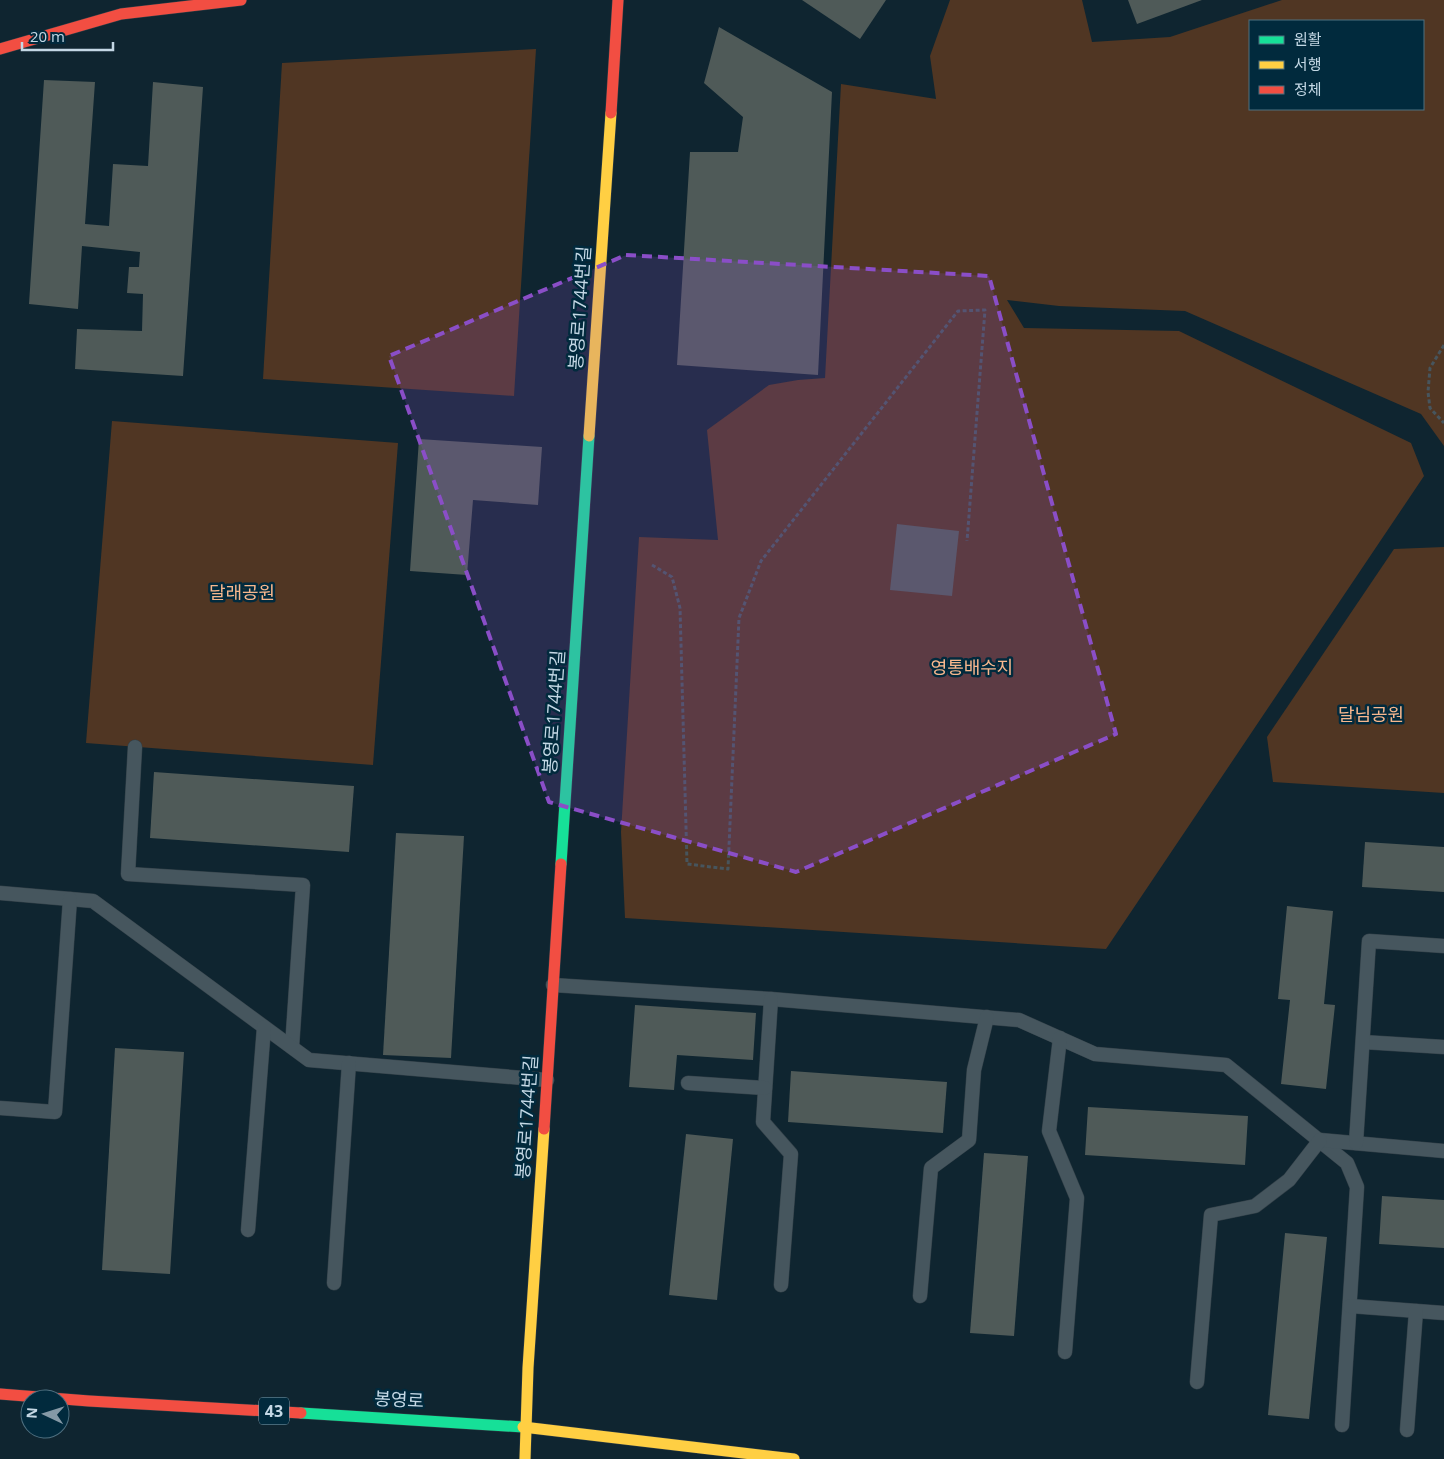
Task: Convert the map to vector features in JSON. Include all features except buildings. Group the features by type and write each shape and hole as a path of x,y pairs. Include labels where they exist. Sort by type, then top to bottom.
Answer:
{"street":[{"path":"0,49 121,14 241,0"},
{"name":"봉영로1744번길","path":"525,1459 528,1368 618,0"},
{"name":"봉영로","path":"0,1394 527,1427 794,1459"}],"lane":[{"path":"135,747 128,874 304,885 292,1047"},
{"path":"0,893 93,901 309,1060 547,1080"},
{"path":"0,1108 54,1112 70,899"},
{"path":"1356,1143 1369,941 1444,946"},
{"path":"554,984 771,999 1019,1020 1095,1054 1226,1065 1347,1164 1357,1187 1342,1425"},
{"path":"771,999 763,1122 792,1154 781,1285"},
{"path":"920,1296 931,1168 969,1140 974,1070 987,1017"},
{"path":"248,1230 264,1027"},
{"path":"1060,1038 1049,1131 1077,1198 1065,1352"},
{"path":"1363,1042 1444,1047"},
{"path":"334,1283 349,1063"},
{"path":"688,1083 765,1088"},
{"path":"1320,1140 1444,1150"},
{"path":"1197,1382 1212,1215 1255,1206 1289,1180 1320,1140"},
{"path":"1350,1306 1444,1312"},
{"path":"1407,1430 1416,1311"}],"path":[{"path":"652,565 672,577 680,608 687,864 728,869 739,618 761,561 958,312 985,310 967,541"},
{"path":"1444,345 1430,368 1428,392 1430,408 1444,423"}],"highlighted area":[{"path":"626,255 989,276 1116,734 796,872 549,802 389,356"}],"green space":[{"name":"영통배수지","path":"950,0 1082,0 1092,42 1170,37 1282,0 1444,0 1444,446 1421,414 1185,311 1059,306 1007,300 1024,328 1179,331 1411,443 1424,476 1106,949 625,918 621,832 639,537 718,540 707,430 769,385 825,378 841,84 936,99 930,56"},
{"path":"536,49 514,396 263,379 282,63"},
{"name":"달래공원","path":"112,421 398,443 373,765 86,743"},
{"name":"달님공원","path":"1444,547 1444,793 1273,782 1267,737 1394,549"}],"traffic: fast":[{"path":"561,864 589,436"},
{"path":"301,1413 523,1427"}],"traffic: slow":[{"path":"589,436 611,113"},
{"path":"525,1459 528,1368 544,1129"},
{"path":"523,1427 794,1459"}],"traffic: jam":[{"path":"0,49 121,14 241,0"},
{"path":"611,113 618,0"},
{"path":"544,1129 561,864"},
{"path":"0,1394 301,1413"}]}
